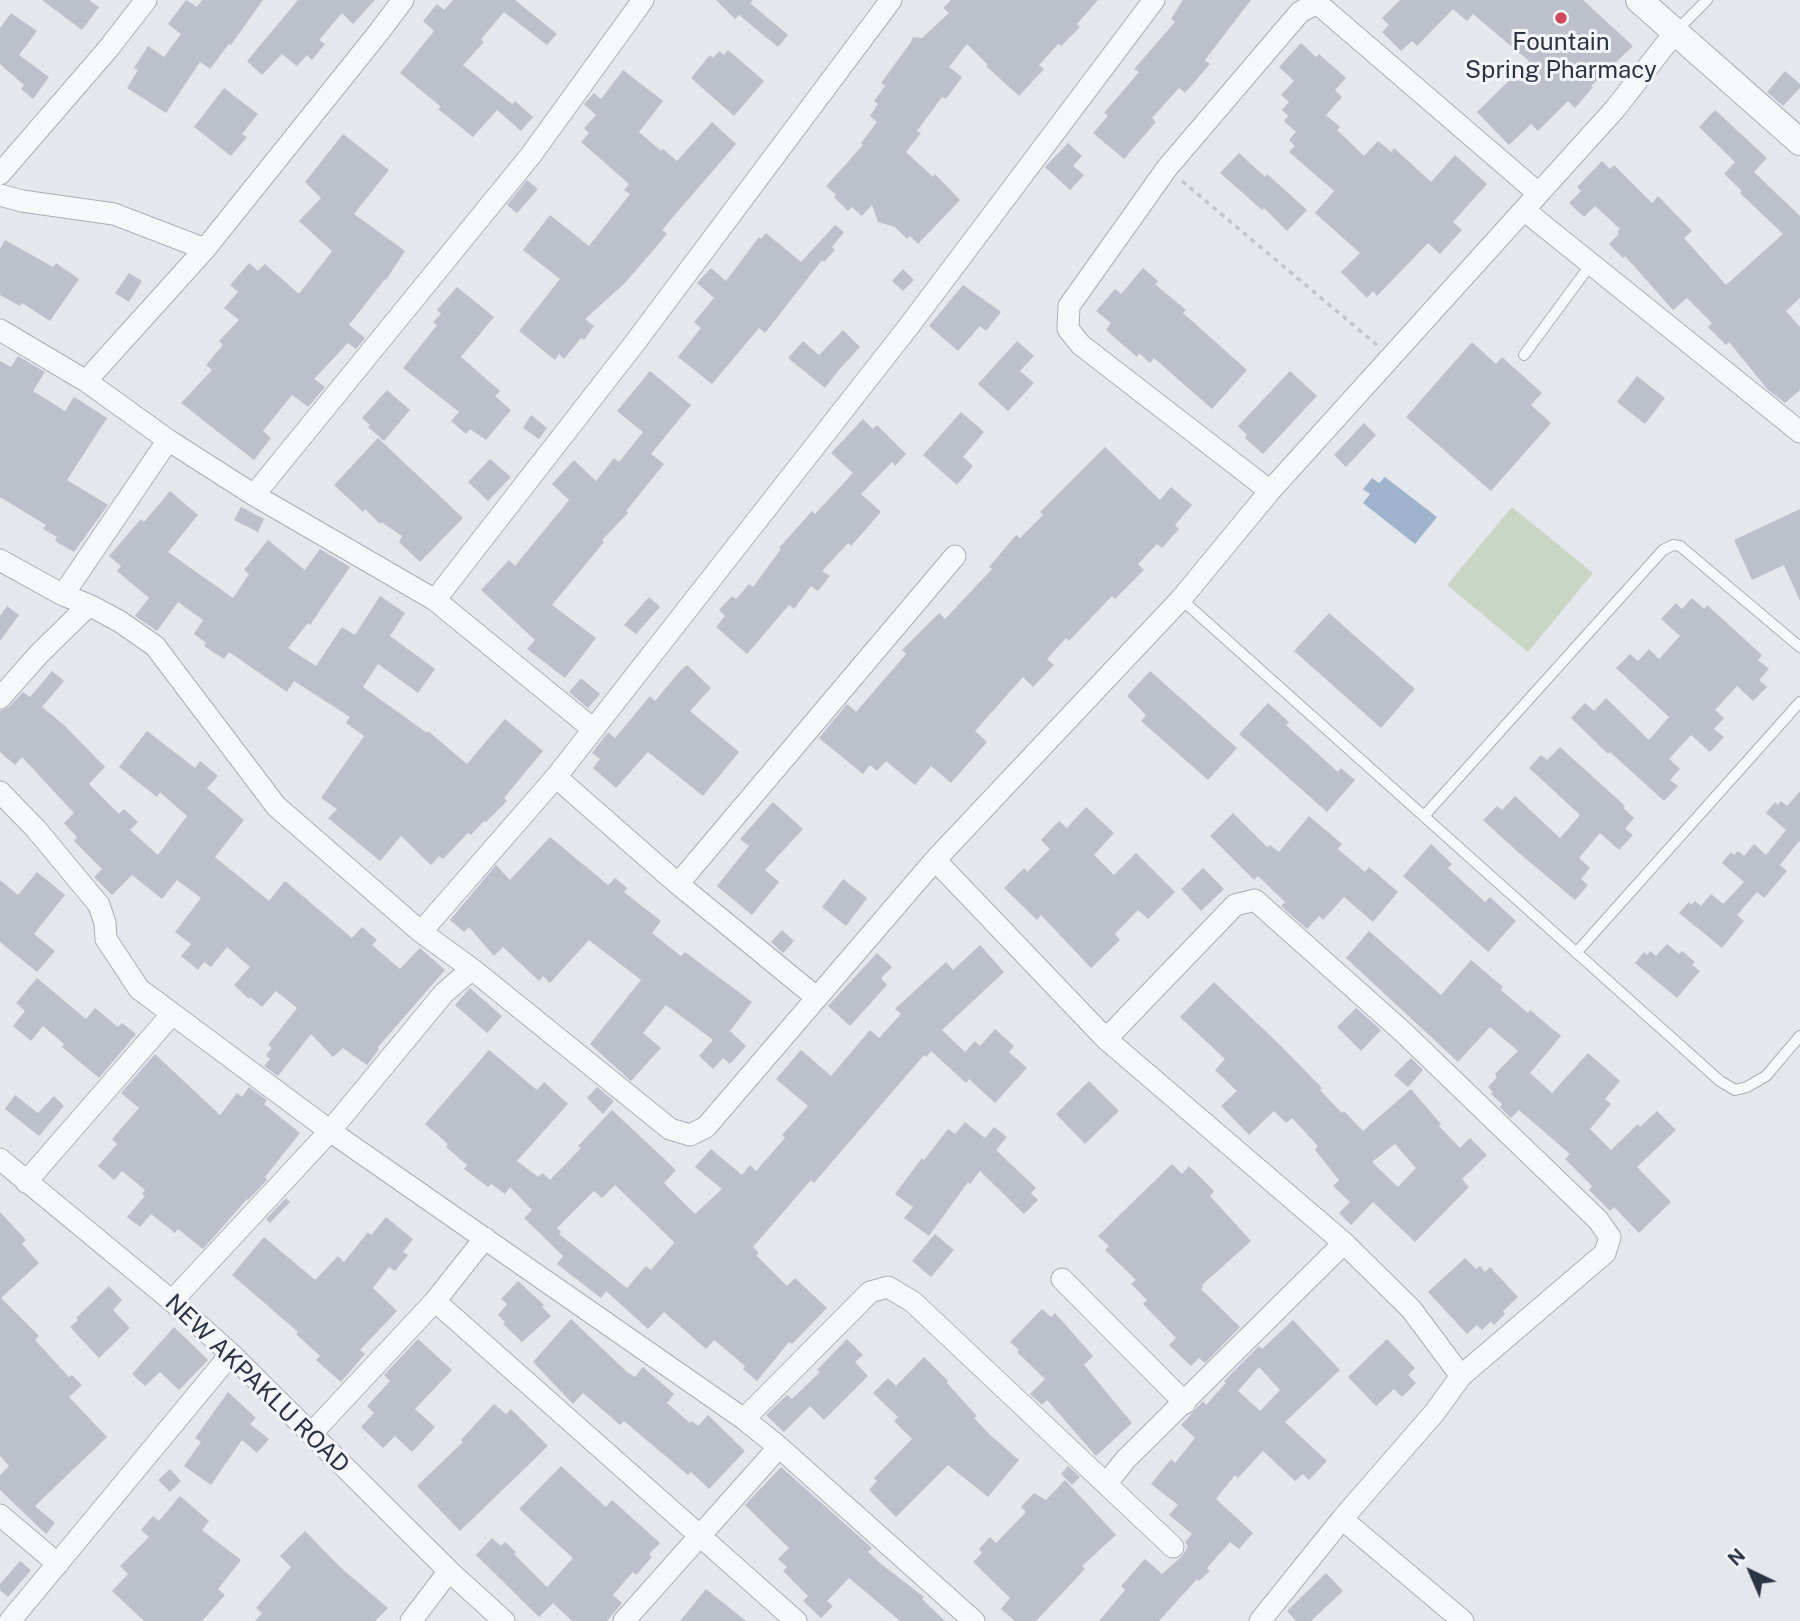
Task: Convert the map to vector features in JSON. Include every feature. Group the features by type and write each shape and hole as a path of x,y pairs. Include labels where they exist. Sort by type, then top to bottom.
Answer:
{"street":[{"path":"0,174 108,49 146,0"},
{"path":"86,381 205,248 402,0"},
{"path":"254,495 531,155 643,0"},
{"path":"435,600 643,333 891,0"},
{"path":"421,932 556,777 909,326 1154,0"},
{"path":"1639,0 1800,142"},
{"path":"1270,491 1081,345 1068,329 1069,306 1167,169 1300,12 1317,3 1538,193"},
{"path":"0,560 63,595 119,621 155,646 276,806 421,932 472,969 670,1129 690,1135 706,1127 935,860 1181,599 1270,491 1615,109 1676,32"},
{"path":"0,195 22,201 114,214 205,248"},
{"path":"1524,210 1800,432"},
{"path":"0,330 86,381 169,440 254,495 435,600 593,729"},
{"path":"63,595 169,440"},
{"path":"678,884 955,556"},
{"path":"0,698 39,654 89,605"},
{"path":"556,777 678,884 816,997"},
{"path":"0,792 36,829 99,905 106,939 139,989 330,1131 744,1419 974,1621"},
{"path":"935,860 1106,1039 1344,1243 1411,1309 1461,1376"},
{"path":"1106,1039 1235,905 1255,900 1403,1032 1598,1220 1610,1237 1605,1253 1461,1376 1435,1412 1342,1519 1260,1621"},
{"path":"172,1301 330,1131 444,993 472,969"},
{"path":"26,1182 172,1014"},
{"name":"NEW AKPAKLU ROAD","path":"0,1159 172,1301 231,1354 449,1572 504,1621"},
{"path":"311,1434 435,1301 485,1238"},
{"path":"1106,1484 1126,1459 1344,1243"},
{"path":"1062,1279 1185,1403"},
{"path":"744,1419 870,1292 888,1287 913,1302 1173,1547"},
{"path":"435,1301 796,1621"},
{"path":"10,1621 231,1354"},
{"path":"624,1621 779,1447"},
{"path":"0,1515 58,1564"},
{"path":"1342,1519 1463,1621"},
{"path":"411,1621 449,1572"}],"lane":[{"path":"1676,32 1707,0"},
{"path":"1524,355 1591,264"},
{"path":"1424,816 1663,550 1673,545 1680,546 1800,648"},
{"path":"1181,599 1720,1081 1735,1090 1747,1087 1766,1076 1800,1036"},
{"path":"1576,953 1800,702"}],"path":[{"path":"1167,169 1390,357"}],"green space":[{"path":"1512,507 1593,573 1528,652 1447,585"}],"water":[{"path":"1385,477 1437,517 1415,544 1363,503 1370,494 1363,489 1372,478 1379,483"}],"building":[{"path":"42,0 89,0 99,7 82,30"},
{"path":"186,0 197,7 202,0 263,0 210,69 200,62 166,113 127,88 138,70 134,68 148,46 164,57 181,34 168,24"},
{"path":"298,0 375,0 353,24 342,13 319,40 325,44 312,60 307,55 297,66 282,54 262,75 247,61"},
{"path":"453,0 515,0 557,34 547,45 504,12 481,39 484,42 463,65 512,104 515,101 533,117 521,131 497,110 473,137 400,73 434,31 423,21 437,4 444,10"},
{"path":"716,0 753,0 750,3 788,35 778,47 739,15 735,19"},
{"path":"951,0 1098,0 1077,24 1080,27 1061,46 1058,44 1039,65 1044,69 1019,96 986,66 988,65 967,44 949,67 962,77 946,99 942,97 917,131 921,133 906,152 933,177 935,174 960,200 918,244 910,236 907,239 895,227 878,222 872,205 862,216 852,207 848,211 826,186 863,145 861,143 877,122 870,116 878,104 874,101 885,86 881,83 913,37 922,38 949,13 943,8"},
{"path":"1183,0 1251,0 1205,60 1210,64 1185,93 1179,88 1152,118 1156,122 1124,159 1093,133 1108,116 1104,113 1139,72 1134,69 1175,22 1171,19"},
{"path":"1400,0 1583,0 1633,46 1591,86 1593,87 1575,108 1568,101 1538,131 1531,124 1509,145 1477,112 1529,61 1473,14 1467,21 1453,9 1417,46 1412,41 1401,51 1382,32 1389,25 1382,18"},
{"path":"11,13 37,31 19,55 49,77 33,99 21,89 24,85 0,64 0,28"},
{"path":"1301,43 1316,57 1319,54 1346,78 1335,90 1342,97 1326,115 1340,127 1337,130 1364,156 1378,141 1391,152 1394,148 1431,182 1455,155 1487,184 1453,222 1462,230 1440,254 1428,243 1377,296 1373,291 1367,298 1341,272 1360,253 1315,213 1334,191 1289,152 1295,146 1289,140 1296,132 1284,121 1288,116 1282,110 1289,102 1281,95 1294,81 1279,67"},
{"path":"728,50 764,81 734,116 691,78 710,55 713,58 719,51 724,55"},
{"path":"623,70 663,101 639,132 661,151 663,149 677,161 712,122 736,144 662,230 667,234 625,283 585,319 594,326 584,340 581,338 564,359 559,354 555,360 519,331 560,279 523,250 550,215 589,246 630,194 624,190 629,184 581,142 589,133 584,128 596,115 584,104 594,93 601,99"},
{"path":"1785,71 1800,84 1800,88 1783,106 1767,92"},
{"path":"224,88 258,114 242,134 247,137 231,156 194,127"},
{"path":"1715,110 1767,158 1754,172 1800,216 1800,298 1786,311 1800,327 1800,390 1785,403 1768,390 1729,342 1726,345 1708,327 1712,323 1687,298 1673,310 1625,256 1623,258 1609,244 1619,234 1617,232 1620,229 1595,206 1584,217 1569,203 1581,191 1577,187 1602,161 1610,169 1614,165 1652,203 1658,196 1692,231 1684,238 1726,285 1783,234 1724,174 1735,162 1699,127"},
{"path":"343,134 389,170 354,214 405,251 386,280 349,325 365,338 356,349 348,343 314,379 325,387 308,407 292,395 263,431 271,438 254,460 181,403 212,370 206,365 223,345 219,341 239,320 224,308 238,292 230,285 249,263 258,271 265,264 299,294 332,251 299,221 321,198 305,182"},
{"path":"1068,143 1082,156 1073,166 1084,175 1070,190 1045,167"},
{"path":"1239,153 1307,210 1287,231 1264,208 1262,210 1220,173"},
{"path":"527,180 538,189 517,213 507,205"},
{"path":"835,225 844,232 832,247 835,250 824,262 822,260 765,333 759,328 712,384 678,357 701,328 694,322 714,298 697,283 711,268 726,281 759,237 761,239 766,233 801,262"},
{"path":"5,240 53,267 56,263 79,279 50,321 22,303 20,306 0,295 0,249"},
{"path":"1143,268 1158,281 1155,284 1186,310 1183,313 1247,370 1212,409 1154,358 1150,363 1139,353 1137,357 1106,330 1111,323 1096,311 1115,289 1121,294"},
{"path":"903,269 914,280 903,291 892,281"},
{"path":"129,273 142,281 129,302 115,293"},
{"path":"963,285 1001,312 986,331 980,326 958,351 929,326"},
{"path":"457,287 494,317 461,357 500,391 495,396 511,410 486,440 470,429 466,434 451,421 459,412 403,368 437,325 433,322 441,314 437,310"},
{"path":"843,330 860,347 825,388 788,358 803,341 819,355"},
{"path":"1017,341 1034,356 1020,371 1034,383 1008,411 978,384"},
{"path":"1472,342 1496,364 1502,357 1542,393 1531,405 1551,423 1491,491 1406,417"},
{"path":"18,356 45,372 33,391 65,411 74,397 107,418 67,480 108,505 74,552 55,541 57,537 43,529 46,525 0,497 0,361 11,367"},
{"path":"650,371 691,405 651,454 664,464 626,511 628,513 602,540 604,542 552,605 596,638 565,678 527,649 535,640 481,590 509,560 515,566 569,500 552,484 574,460 596,481 614,458 619,462 643,432 617,411"},
{"path":"1290,371 1317,396 1263,454 1245,438 1247,435 1238,426"},
{"path":"1637,376 1665,398 1645,424 1617,402"},
{"path":"387,390 410,410 384,441 362,418"},
{"path":"961,412 984,432 963,457 973,466 957,485 923,455"},
{"path":"531,415 547,428 539,439 523,428"},
{"path":"863,419 873,429 877,425 906,454 895,466 892,462 861,494 881,512 851,546 848,543 822,571 830,576 818,591 811,586 794,609 789,605 747,654 716,627 725,616 719,610 732,596 736,599 749,584 753,587 781,549 779,548 812,511 815,514 853,473 831,453"},
{"path":"1364,423 1376,435 1346,467 1334,455"},
{"path":"378,438 463,518 420,562 399,542 402,536 381,522 380,524 365,509 363,512 334,485"},
{"path":"1105,447 1160,500 1171,487 1192,505 1175,525 1179,529 1162,548 1157,544 1138,564 1144,570 1115,599 1112,596 1069,641 1066,638 1047,659 1054,665 1033,687 1023,677 975,731 987,742 951,783 931,766 915,785 886,761 877,771 870,765 863,774 819,738 847,704 856,712 906,654 902,650 939,613 945,619 992,569 989,567 1016,535 1020,538 1043,515 1040,512"},
{"path":"490,459 511,477 488,501 468,482"},
{"path":"170,491 198,515 168,552 233,598 249,574 244,570 268,540 305,570 320,549 350,567 310,625 308,623 288,648 316,666 342,627 355,635 380,596 405,613 390,636 435,669 418,693 378,664 363,687 427,733 428,731 467,764 505,719 543,751 504,798 507,801 471,835 468,833 443,859 439,856 431,865 401,836 380,861 328,818 337,809 321,798 364,736 346,723 350,717 294,681 287,692 229,652 224,659 204,646 206,643 194,634 203,620 178,602 157,631 135,616 149,598 117,571 121,566 109,556 141,519 144,522"},
{"path":"241,507 264,519 258,532 234,520"},
{"path":"1800,509 1800,601 1784,565 1752,580 1734,540"},
{"path":"649,597 660,607 636,634 624,625"},
{"path":"1692,598 1704,609 1707,605 1762,655 1758,660 1769,669 1759,680 1767,687 1753,701 1737,686 1715,710 1724,718 1714,729 1724,737 1710,752 1691,735 1669,759 1680,769 1670,780 1678,786 1664,801 1610,752 1608,754 1571,718 1585,703 1594,711 1606,698 1649,740 1669,717 1616,668 1630,654 1638,661 1649,649 1659,659 1680,636 1661,619 1676,603 1682,609"},
{"path":"7,606 19,615 0,641 0,616"},
{"path":"1329,613 1415,689 1381,728 1294,651"},
{"path":"687,665 711,688 690,711 739,752 703,796 648,752 616,788 593,768 600,759 592,753 608,732 615,738 650,696 655,701"},
{"path":"52,671 64,681 42,707 64,725 105,767 89,784 119,814 124,809 138,822 130,830 158,855 187,816 160,792 157,797 119,767 147,731 195,768 200,761 218,776 207,788 244,820 215,857 269,901 285,881 352,938 362,927 377,940 372,945 400,969 420,948 445,970 378,1047 367,1065 343,1048 333,1057 311,1034 278,1076 264,1066 270,1059 266,1055 272,1048 268,1045 297,1008 276,991 262,1007 250,997 249,999 234,985 250,967 227,947 211,967 204,962 198,970 181,956 191,944 175,932 201,898 177,880 162,899 132,875 112,895 94,877 102,869 74,841 77,837 64,823 74,813 22,757 15,765 0,752 0,711 9,707 23,692 30,697"},
{"path":"1150,671 1237,748 1208,780 1141,721 1146,715 1127,696"},
{"path":"581,678 600,694 588,708 569,692"},
{"path":"1268,703 1289,722 1286,725 1338,772 1341,768 1355,780 1327,812 1239,734"},
{"path":"1560,747 1625,806 1623,808 1634,818 1625,829 1633,835 1619,850 1600,833 1579,858 1590,868 1581,879 1588,885 1575,900 1483,820 1497,806 1502,810 1515,796 1560,838 1580,815 1529,768 1541,755 1547,760"},
{"path":"1800,791 1800,842 1780,865 1787,871 1764,898 1757,892 1737,915 1744,921 1722,948 1679,913 1689,902 1691,905 1695,901 1701,906 1711,894 1723,904 1744,882 1722,863 1731,852 1734,855 1738,851 1744,856 1754,844 1766,855 1786,830 1766,813 1775,802 1778,805 1781,801 1787,806"},
{"path":"773,802 803,829 765,870 779,882 752,915 717,886 749,846 740,839"},
{"path":"1086,807 1114,833 1094,855 1114,875 1136,853 1175,892 1148,919 1138,910 1115,934 1120,940 1091,968 1041,915 1037,920 1004,888 1024,868 1027,872 1050,849 1041,840 1059,821 1067,828"},
{"path":"1233,813 1267,847 1270,845 1279,852 1309,816 1342,844 1338,849 1365,872 1369,867 1398,892 1373,922 1344,897 1323,920 1319,916 1307,929 1281,906 1285,902 1258,876 1254,880 1210,836"},
{"path":"550,837 608,885 615,878 627,888 624,892 661,921 652,933 681,956 685,952 752,1002 730,1031 746,1046 730,1064 723,1058 713,1069 699,1056 713,1040 666,1005 643,1033 661,1048 631,1081 590,1044 641,980 589,940 550,983 543,976 539,981 503,947 494,956 469,927 464,932 450,920 496,865 510,880"},
{"path":"1431,844 1452,864 1448,868 1485,902 1490,897 1516,921 1488,952 1403,876"},
{"path":"1203,868 1224,889 1201,911 1181,889"},
{"path":"37,872 65,895 34,934 55,951 37,972 0,942 0,880 18,895"},
{"path":"843,879 867,898 846,926 822,907"},
{"path":"782,930 794,941 783,953 771,942"},
{"path":"1369,931 1441,995 1471,960 1528,1013 1530,1010 1561,1036 1530,1073 1552,1093 1588,1053 1620,1081 1605,1099 1611,1104 1590,1129 1611,1150 1638,1124 1640,1127 1657,1111 1676,1130 1637,1167 1671,1202 1639,1233 1614,1207 1610,1211 1589,1190 1592,1186 1565,1159 1570,1154 1519,1110 1511,1118 1491,1094 1493,1092 1488,1087 1497,1077 1495,1074 1518,1051 1490,1027 1458,1062 1346,958"},
{"path":"1667,944 1679,954 1682,951 1695,962 1692,965 1700,971 1677,998 1635,963 1644,952 1647,955 1650,951 1656,956"},
{"path":"980,945 1004,972 942,1030 965,1052 975,1041 980,1046 995,1029 1014,1046 1009,1052 1027,1068 995,1103 969,1079 966,1083 931,1051 926,1057 924,1055 814,1183 811,1180 753,1247 759,1253 756,1255 787,1286 795,1278 827,1308 792,1344 789,1342 757,1381 743,1369 745,1366 714,1340 706,1349 664,1312 648,1329 606,1291 601,1298 557,1264 563,1256 524,1218 532,1210 510,1187 505,1194 491,1184 488,1187 464,1169 467,1165 425,1124 489,1050 537,1090 544,1082 568,1104 517,1161 538,1177 543,1173 550,1180 612,1110 676,1170 664,1183 695,1214 722,1189 695,1167 711,1149 742,1175 750,1165 756,1171 785,1138 782,1135 808,1106 776,1079 801,1050 831,1076 870,1030 879,1038 901,1014 895,1009 946,962 953,970","holes":["615,1185 673,1241 651,1270 646,1266 627,1288 559,1234 561,1232 557,1228 594,1191 602,1198"]},
{"path":"877,953 892,967 881,978 887,985 850,1026 828,1006"},
{"path":"37,978 86,1019 95,1008 118,1027 122,1023 136,1034 99,1078 62,1047 64,1044 43,1026 31,1041 13,1026 25,1011 16,1003"},
{"path":"1214,982 1282,1047 1342,1113 1344,1111 1363,1131 1411,1089 1460,1148 1470,1138 1487,1155 1462,1179 1469,1187 1415,1242 1373,1202 1351,1225 1339,1213 1350,1202 1333,1186 1339,1180 1315,1150 1318,1146 1292,1118 1286,1123 1274,1111 1249,1135 1221,1106 1237,1091 1215,1070 1225,1059 1180,1017","holes":["1395,1144 1416,1168 1398,1187 1372,1162"]},
{"path":"470,988 502,1016 487,1033 455,1005"},
{"path":"1356,1008 1381,1030 1361,1051 1337,1027"},
{"path":"155,1054 220,1115 237,1093 242,1097 249,1087 267,1100 264,1104 300,1133 265,1177 267,1180 203,1249 178,1229 175,1233 151,1214 140,1227 127,1217 145,1196 142,1194 145,1190 122,1171 114,1180 98,1166 117,1144 112,1139 139,1108 121,1093"},
{"path":"1411,1058 1423,1070 1408,1087 1394,1075"},
{"path":"1089,1081 1119,1111 1085,1144 1056,1114"},
{"path":"597,1087 614,1101 603,1114 587,1098"},
{"path":"15,1095 38,1113 54,1096 64,1106 39,1136 5,1109"},
{"path":"965,1122 985,1138 994,1127 1007,1137 996,1150 1036,1188 1031,1193 1038,1200 1024,1214 980,1171 970,1184 968,1182 929,1236 904,1218 913,1207 895,1194 948,1129 955,1134"},
{"path":"1172,1164 1182,1174 1189,1166 1214,1191 1210,1196 1251,1241 1202,1285 1201,1289 1240,1327 1205,1363 1199,1358 1191,1366 1169,1345 1176,1338 1143,1304 1147,1300 1131,1284 1136,1280 1105,1250 1109,1246 1098,1236"},
{"path":"286,1198 290,1202 270,1223 266,1219"},
{"path":"0,1212 26,1240 22,1244 39,1263 1,1298 39,1336 35,1340 69,1377 72,1375 82,1385 69,1397 107,1437 35,1506 55,1523 46,1534 0,1490 0,1475 9,1466 0,1456"},
{"path":"386,1217 413,1239 403,1252 408,1255 395,1271 389,1267 373,1288 397,1311 360,1350 365,1354 341,1382 316,1360 320,1356 296,1334 298,1332 232,1275 264,1237 315,1280 338,1256 344,1262 368,1232 371,1235"},
{"path":"935,1234 954,1250 931,1277 912,1261"},
{"path":"1465,1258 1476,1269 1480,1266 1485,1272 1490,1267 1518,1297 1503,1311 1505,1314 1494,1325 1491,1321 1482,1330 1477,1325 1467,1334 1428,1292"},
{"path":"518,1281 544,1305 542,1307 551,1316 522,1342 503,1324 505,1322 498,1315 507,1304 501,1299"},
{"path":"109,1286 122,1300 113,1310 130,1328 99,1358 70,1327"},
{"path":"1042,1309 1051,1317 1055,1313 1093,1356 1084,1365 1132,1423 1096,1456 1047,1400 1042,1405 1030,1394 1045,1379 1010,1342"},
{"path":"571,1319 627,1372 635,1377 643,1367 674,1394 667,1403 690,1423 692,1421 698,1426 708,1415 745,1451 709,1489 691,1472 688,1475 624,1421 620,1425 583,1393 573,1404 533,1362"},
{"path":"1293,1320 1340,1370 1285,1422 1327,1461 1309,1480 1303,1474 1295,1481 1263,1451 1238,1478 1235,1475 1216,1499 1253,1533 1239,1549 1230,1542 1207,1568 1210,1571 1199,1581 1197,1579 1159,1621 1099,1621 1125,1590 1121,1586 1145,1559 1162,1574 1188,1547 1185,1542 1192,1534 1169,1515 1178,1505 1151,1484 1171,1459 1175,1463 1195,1438 1181,1425 1203,1401 1206,1405 1226,1383 1224,1381 1259,1346 1262,1349","holes":["1259,1367 1280,1390 1260,1411 1238,1391"]},
{"path":"174,1327 208,1360 179,1390 160,1372 145,1386 132,1374"},
{"path":"418,1339 452,1370 415,1409 435,1427 412,1452 395,1436 383,1448 361,1427 374,1413 367,1406 390,1381 384,1375"},
{"path":"847,1339 863,1355 855,1362 868,1376 824,1420 810,1406 784,1432 766,1415 787,1395 792,1399 820,1372 817,1370"},
{"path":"1387,1339 1415,1368 1408,1375 1416,1383 1402,1397 1394,1389 1376,1406 1348,1377"},
{"path":"924,1357 977,1416 974,1418 1019,1460 988,1497 948,1465 896,1517 869,1490 877,1481 874,1478 912,1439 894,1421 898,1417 873,1393 888,1378 896,1386"},
{"path":"228,1392 256,1418 250,1424 269,1439 257,1453 242,1440 211,1485 184,1466 201,1442 195,1438"},
{"path":"494,1404 506,1414 511,1409 548,1446 460,1531 417,1486 463,1442 461,1440"},
{"path":"561,1466 606,1507 612,1500 660,1543 649,1554 652,1557 636,1575 633,1572 613,1595 622,1603 607,1621 572,1621 553,1603 539,1617 476,1555 492,1538 501,1546 505,1542 547,1587 573,1558 519,1509"},
{"path":"1068,1466 1080,1477 1072,1485 1061,1474"},
{"path":"781,1467 872,1548 868,1552 924,1597 922,1599 945,1621 900,1621 849,1578 827,1601 833,1606 821,1618 803,1601 808,1596 783,1571 787,1567 778,1559 789,1548 745,1505"},
{"path":"170,1469 181,1481 170,1492 158,1480"},
{"path":"1065,1480 1116,1535 1082,1566 1085,1569 1036,1621 1015,1621 1001,1609 1010,1598 973,1562 982,1553 979,1549 990,1537 996,1543 1026,1512 1021,1507 1034,1493 1046,1500"},
{"path":"180,1496 209,1521 202,1530 241,1560 218,1589 225,1595 202,1621 144,1621 112,1591 128,1574 120,1566 149,1537 141,1530 153,1516 159,1521"},
{"path":"305,1531 340,1567 388,1608 375,1621 255,1621 262,1613 256,1608 291,1567 280,1556"},
{"path":"20,1561 31,1570 8,1597 0,1590 0,1584"},
{"path":"1326,1573 1343,1591 1311,1621 1296,1621 1287,1611"},
{"path":"706,1589 746,1621 680,1621"}],"place":[{"name":"Fountain Spring Pharmacy","path":"1561,18"}]}
